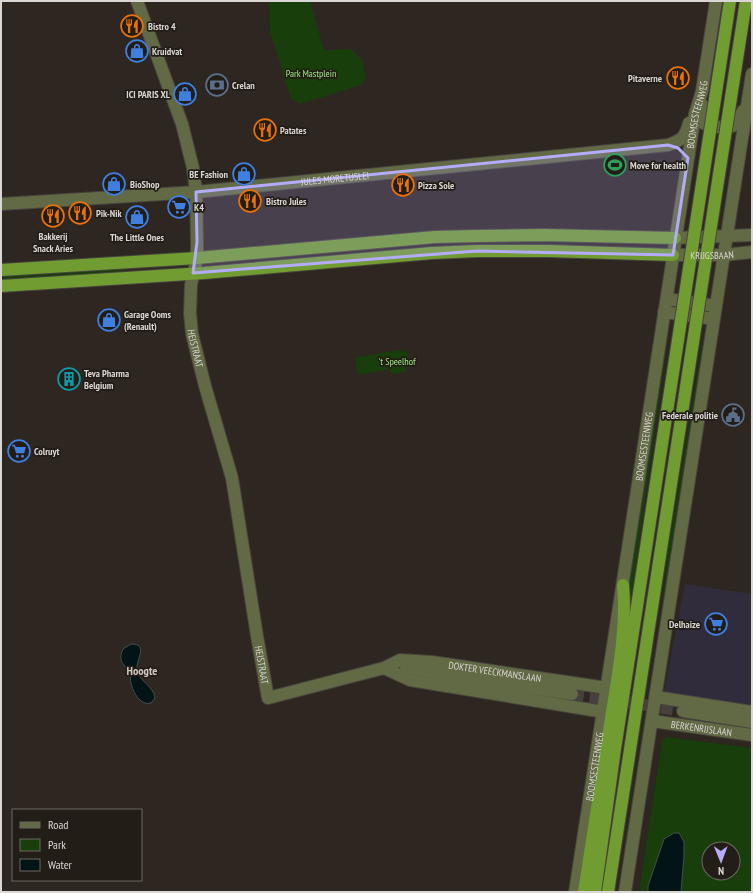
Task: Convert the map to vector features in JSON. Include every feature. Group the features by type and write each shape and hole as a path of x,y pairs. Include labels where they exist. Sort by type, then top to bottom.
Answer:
{"highway":[{"path":"595,892 615,749 730,1"},
{"path":"608,892 746,1"},
{"path":"1,270 197,258 420,239 476,236 675,238"},
{"path":"1,286 477,251 548,251 673,255"},
{"path":"584,892 623,636 625,605 623,585"}],"street":[{"name":"HEISTRAAT","path":"137,1 182,124 193,168 196,192 197,258 193,273 190,313 192,334 205,386 232,478 256,636 268,698"},
{"name":"BOOMSESTEENWEG","path":"575,892 604,712 675,238 695,114 702,91 716,1"},
{"path":"625,892 752,74"},
{"path":"702,91 702,118 703,123 708,126 727,127 735,125 740,114 747,106"},
{"name":"JULES MORETUSLEI","path":"1,204 196,192 668,145 679,141 686,134 689,123 695,114"},
{"path":"745,121 752,131"},
{"path":"739,160 746,145 752,140"},
{"path":"668,145 678,148 688,158"},
{"name":"KRIJGSBAAN","path":"675,238 752,235"},
{"name":"KRIJGSBAAN","path":"673,255 752,252"},
{"path":"667,299 716,306"},
{"path":"664,312 714,319"},
{"name":"DOKTER VEECKMANSLAAN","path":"268,698 384,668 400,660 432,662 607,688"},
{"path":"384,668 417,669 572,694"},
{"path":"384,668 410,680 604,712"},
{"path":"656,697 752,712"},
{"path":"683,711 752,722"},
{"name":"BERKENRIJSLAAN","path":"652,721 752,735"}],"highlighted area":[{"path":"668,145 678,148 688,158 673,255 477,251 193,273 197,242 196,192"}],"shaded area":[{"path":"685,584 752,594 752,707 664,693"}],"green space":[{"name":"Park Mastplein","path":"269,1 310,1 324,50 351,49 362,60 366,78 361,85 300,104 291,99 270,32"},
{"path":"174,263 174,266 127,269 120,273 1,281 1,274"},
{"path":"664,337 668,338 625,643 633,542"},
{"path":"702,344 706,344 663,625 660,624 668,550"},
{"name":"'t Speelhof","path":"398,350 406,352 409,355 406,372 391,374 390,369 358,375 355,358"},
{"path":"651,676 655,677 622,892 618,892"},
{"path":"666,737 752,748 752,892 639,892 662,742"}],"water":[{"path":"131,644 139,646 141,649 137,669 140,677 154,694 155,698 151,703 140,700 135,694 132,687 130,674 122,663 121,654 123,649"},
{"path":"674,833 679,833 684,842 681,892 648,892 648,886 664,839"}],"tunnel":[{"path":"572,694 683,711"}],"place":[{"name":"Bistro 4","path":"132,26"},
{"name":"Kruidvat","path":"137,51"},
{"name":"Pitaverne","path":"678,78"},
{"name":"Crelan","path":"217,85"},
{"name":"ICI PARIS XL","path":"185,94"},
{"name":"Patates","path":"265,130"},
{"name":"Move for health","path":"615,165"},
{"name":"BE Fashion","path":"244,174"},
{"name":"BioShop","path":"114,184"},
{"name":"Pizza Sole","path":"403,185"},
{"name":"Bistro Jules","path":"250,201"},
{"name":"K4","path":"179,207"},
{"name":"Pik-Nik","path":"80,213"},
{"name":"Bakkerij Snack Aries","path":"53,216"},
{"name":"The Little Ones","path":"137,217"},
{"name":"Garage Ooms (Renault)","path":"109,320"},
{"name":"Teva Pharma Belgium","path":"69,379"},
{"name":"Federale politie","path":"733,415"},
{"name":"Colruyt","path":"19,451"},
{"name":"Delhaize","path":"716,624"}],"district":[{"name":"Hoogte","path":"142,670"}]}
